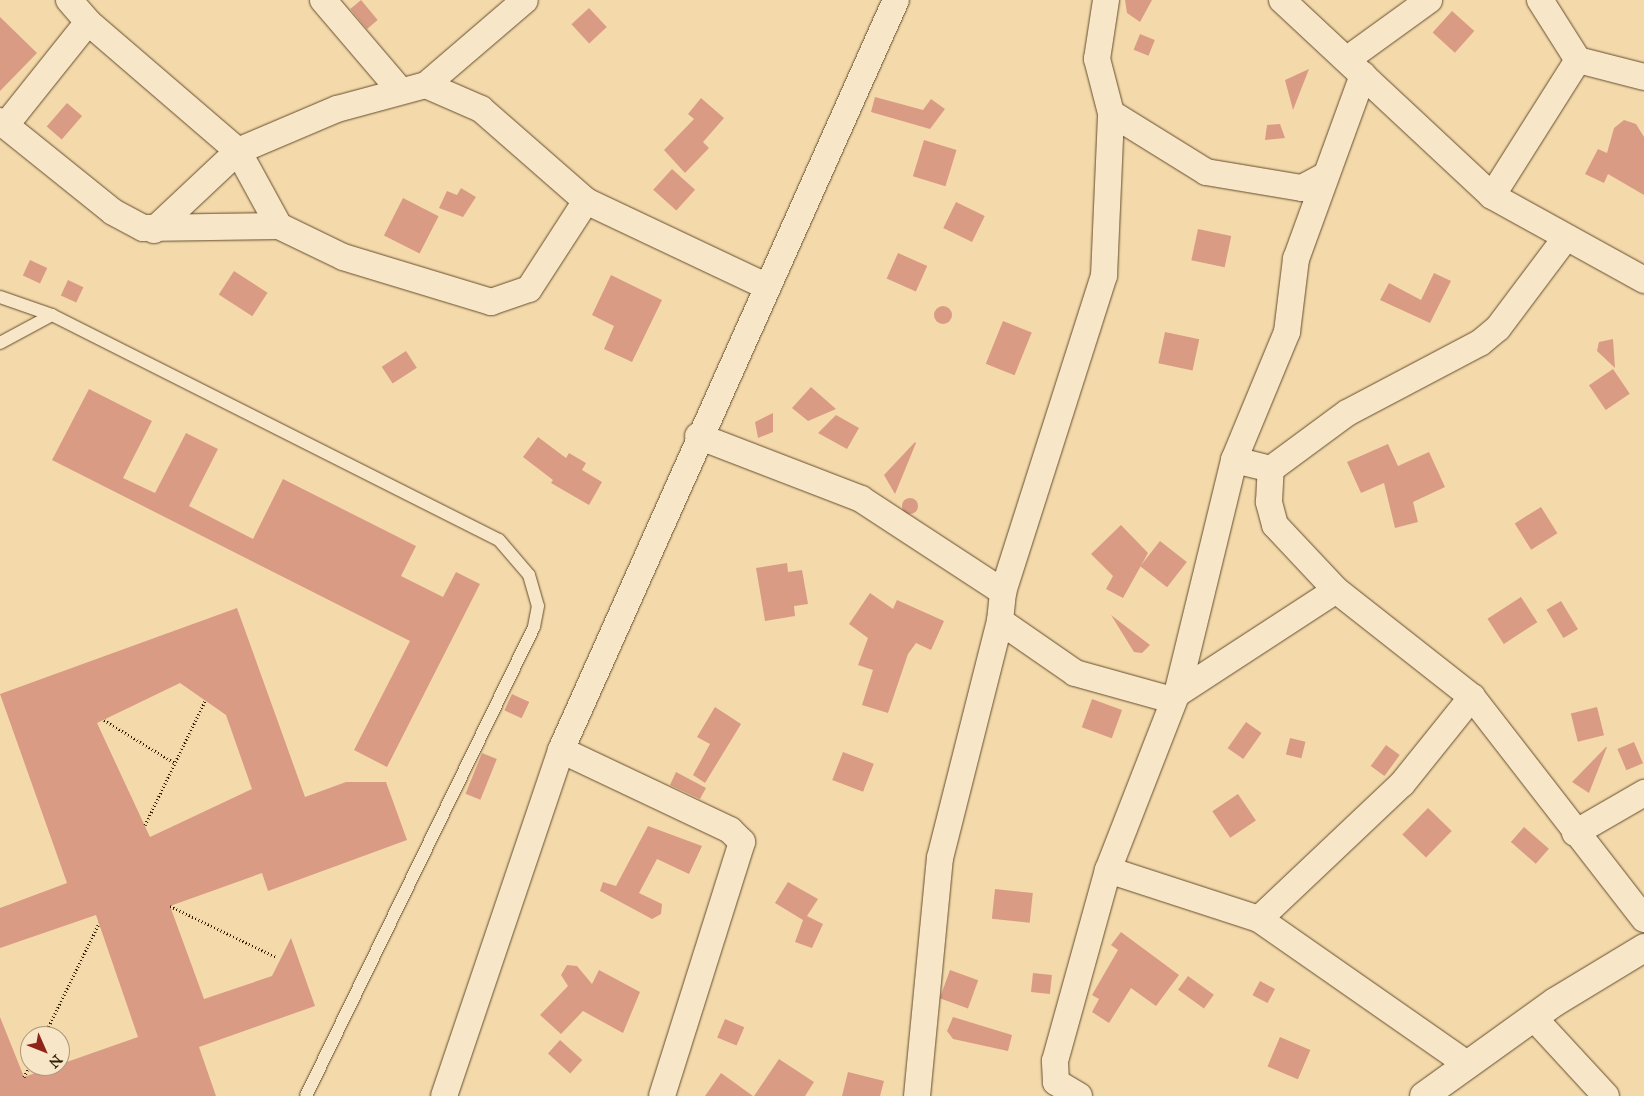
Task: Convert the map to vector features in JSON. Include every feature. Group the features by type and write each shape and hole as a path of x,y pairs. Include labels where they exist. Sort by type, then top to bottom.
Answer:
{"street":[{"path":"69,0 88,22 238,152 279,226"},
{"path":"323,0 400,90"},
{"path":"154,230 238,152 337,110 400,90 426,85 525,0"},
{"path":"444,1096 561,750 698,436 768,287 896,0"},
{"path":"917,1096 940,858 1000,621 1003,592 1100,296 1111,113 1097,59 1106,0"},
{"path":"1282,0 1356,67 1492,196 1564,240 1644,280"},
{"path":"1079,1096 1056,1082 1055,1061 1108,870 1178,690 1234,460 1288,332 1296,259 1326,174 1356,67 1429,0"},
{"path":"1540,0 1578,60 1644,77"},
{"path":"88,22 2,123 113,212 154,230 279,226 343,257 490,302 504,301 529,289 586,201"},
{"path":"1492,196 1578,60"},
{"path":"426,85 481,109 586,201 768,287"},
{"path":"1111,113 1206,172 1302,188 1326,174"},
{"path":"1271,469 1347,413 1480,343 1498,328 1564,240"},
{"path":"698,436 861,499 1003,592"},
{"path":"1234,460 1271,469"},
{"path":"1271,469 1269,502 1275,525 1336,590 1472,697 1575,833 1644,919"},
{"path":"1000,621 1075,673 1169,699 1178,690 1213,674 1336,590"},
{"path":"1259,919 1402,784 1472,697"},
{"path":"561,750 730,830 742,842 662,1096"},
{"path":"1575,833 1644,793"},
{"path":"1108,870 1259,919 1468,1065"},
{"path":"1424,1096 1534,1018 1644,948"},
{"path":"1534,1018 1606,1096"}],"lane":[{"path":"0,297 52,315 499,540 528,575 538,606 534,627 306,1096"},
{"path":"0,344 52,315"}],"path":[{"path":"145,825 205,701"},
{"path":"104,720 175,762"},
{"path":"170,906 276,957"},
{"path":"49,1026 99,923"}],"building":[{"path":"361,0 378,20 367,29 350,9"},
{"path":"1125,0 1152,0 1140,22 1127,13"},
{"path":"589,8 607,27 589,43 571,24"},
{"path":"1452,11 1474,31 1455,53 1433,33"},
{"path":"0,17 37,53 0,91"},
{"path":"1140,34 1155,40 1148,56 1134,50"},
{"path":"1309,69 1293,110 1285,80"},
{"path":"875,97 923,110 931,99 945,109 930,129 871,112"},
{"path":"701,98 724,118 703,142 709,148 685,173 664,150 694,119 688,114"},
{"path":"67,103 82,116 62,140 47,126"},
{"path":"1624,120 1636,124 1644,137 1644,195 1608,174 1604,183 1585,174 1598,149 1607,153 1614,128"},
{"path":"1280,124 1285,138 1265,140 1267,125"},
{"path":"924,140 957,150 945,186 913,176"},
{"path":"672,169 695,190 676,211 653,190"},
{"path":"461,188 476,197 463,217 439,208 447,191 457,195"},
{"path":"403,198 439,216 420,254 384,235"},
{"path":"956,202 985,216 972,242 943,228"},
{"path":"1198,229 1231,236 1225,267 1191,260"},
{"path":"898,253 927,266 916,292 887,279"},
{"path":"30,260 47,268 40,283 23,275"},
{"path":"234,271 268,293 252,316 219,294"},
{"path":"1434,273 1451,281 1430,323 1380,300 1389,283 1421,300"},
{"path":"611,275 662,300 632,362 604,349 614,326 592,315"},
{"path":"68,280 83,287 76,303 61,295"},
{"path":"943,306 949,309 952,315 949,321 943,324 937,321 934,315 937,309"},
{"path":"1003,321 1032,333 1015,375 986,364"},
{"path":"1165,332 1199,339 1193,371 1158,363"},
{"path":"1613,339 1615,368 1597,351 1599,342"},
{"path":"406,351 417,368 393,384 382,367"},
{"path":"1613,369 1630,394 1606,410 1589,385"},
{"path":"811,387 836,409 808,421 792,408"},
{"path":"89,389 152,421 123,478 155,493 186,433 218,449 189,506 253,539 283,479 416,546 401,576 443,597 456,572 480,584 387,767 354,750 410,641 52,460"},
{"path":"773,413 773,432 758,438 755,422"},
{"path":"836,415 859,428 847,449 818,433"},
{"path":"538,437 566,458 569,453 586,463 582,470 602,482 589,505 551,483 553,480 523,457"},
{"path":"916,443 895,494 884,475"},
{"path":"1388,444 1398,466 1429,452 1445,487 1413,502 1418,522 1395,528 1384,483 1361,493 1347,462"},
{"path":"907,498 913,498 918,503 916,512 907,514 902,509 902,503"},
{"path":"1541,507 1557,533 1531,550 1515,523"},
{"path":"1121,525 1148,553 1123,598 1106,589 1113,576 1091,554"},
{"path":"1160,541 1187,562 1167,587 1140,566"},
{"path":"787,563 788,572 802,570 808,604 794,606 795,616 765,621 756,568"},
{"path":"870,593 893,609 897,600 944,621 931,650 916,643 908,654 888,713 862,705 873,670 858,665 868,638 849,624"},
{"path":"1521,597 1537,622 1504,644 1487,619"},
{"path":"1561,601 1578,629 1563,638 1546,610"},
{"path":"237,608 305,797 346,782 386,782 407,840 268,891 262,873 170,906 204,999 272,976 291,938 315,1006 199,1047 216,1096 0,1096 0,1017 20,1067 20,1076 24,1077 70,1076 70,1061 138,1037 96,915 0,948 0,908 67,883 0,694","holes":["180,683 226,715 252,789 150,837 97,723"]},
{"path":"1111,615 1150,645 1142,653 1134,652"},
{"path":"512,694 529,702 522,718 504,710"},
{"path":"1092,699 1122,710 1112,738 1082,727"},
{"path":"715,707 741,724 705,783 693,775 710,744 697,737"},
{"path":"1597,707 1604,735 1578,742 1571,714"},
{"path":"1246,722 1262,733 1243,759 1228,748"},
{"path":"1290,738 1306,742 1301,758 1286,754"},
{"path":"1634,742 1643,763 1626,770 1617,749"},
{"path":"1386,745 1400,755 1384,776 1371,766"},
{"path":"1607,747 1589,793 1572,782"},
{"path":"843,752 874,764 863,792 832,780"},
{"path":"482,753 497,759 480,800 466,794"},
{"path":"676,772 706,788 700,799 670,785"},
{"path":"1238,794 1256,821 1230,838 1212,811"},
{"path":"1428,808 1452,831 1426,858 1402,835"},
{"path":"648,826 702,846 689,874 657,859 639,893 662,904 661,914 652,919 600,891 603,882 616,886"},
{"path":"1524,827 1549,849 1536,864 1511,842"},
{"path":"788,882 818,899 807,916 823,924 812,948 795,942 803,920 775,903"},
{"path":"995,889 1033,893 1030,923 992,919"},
{"path":"1121,932 1179,975 1156,1006 1131,988 1109,1023 1092,1012 1099,999 1092,995 1118,950 1111,945"},
{"path":"567,965 577,966 592,984 599,970 640,992 623,1033 583,1011 561,1034 540,1015 568,986 561,975"},
{"path":"950,970 978,980 968,1008 940,998"},
{"path":"1033,973 1052,975 1050,994 1031,992"},
{"path":"1188,976 1214,995 1204,1009 1178,990"},
{"path":"1260,981 1275,989 1267,1003 1252,995"},
{"path":"953,1017 1012,1035 1008,1051 953,1039 947,1031"},
{"path":"725,1019 744,1027 737,1046 717,1037"},
{"path":"1280,1037 1310,1050 1298,1079 1267,1066"},
{"path":"560,1040 582,1060 570,1073 548,1053"},
{"path":"779,1059 814,1082 805,1096 754,1096"},
{"path":"848,1072 884,1081 880,1096 842,1096"},
{"path":"721,1073 753,1096 705,1096"}]}
